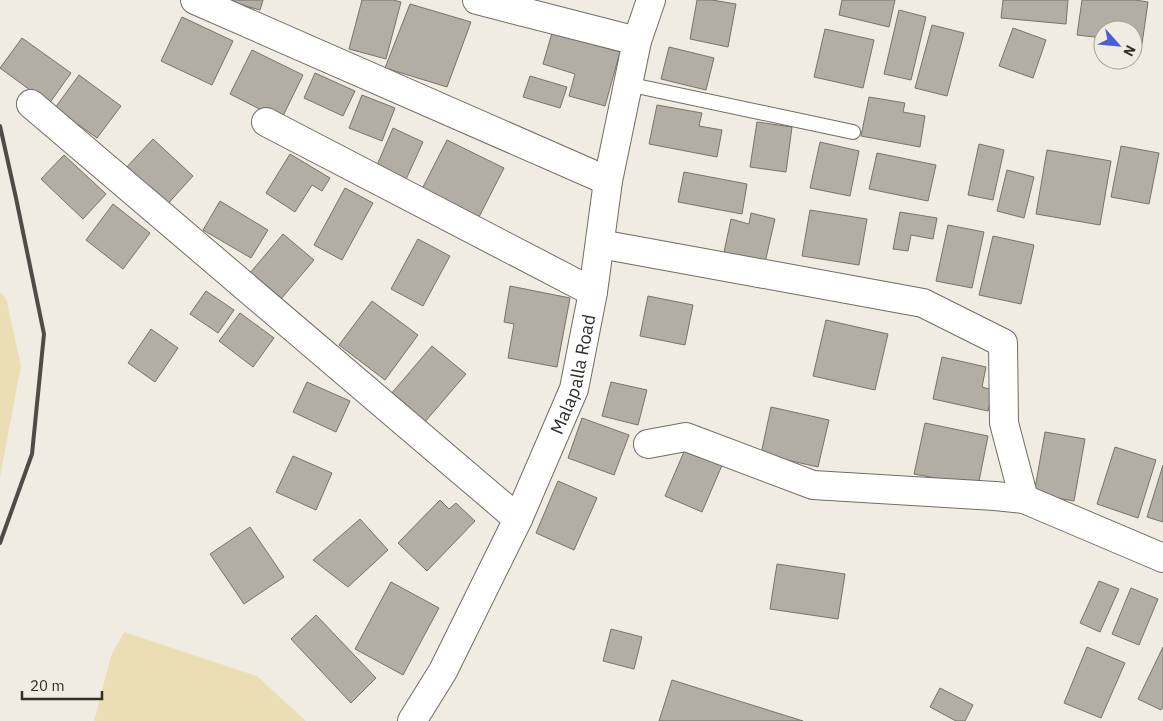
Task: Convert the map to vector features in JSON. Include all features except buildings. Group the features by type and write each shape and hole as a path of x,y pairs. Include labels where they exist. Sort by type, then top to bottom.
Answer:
{"street":[{"path":"195,0 608,181"},
{"path":"477,0 637,41"},
{"name":"Malapalla Road","path":"412,721 443,671 518,519 574,389 593,292 608,181 627,84 637,41 651,0"},
{"path":"31,104 518,519"},
{"path":"266,122 593,292"},
{"path":"600,244 923,303 1003,342 1004,423 1024,499"},
{"path":"648,444 686,437 813,485 1024,499 1163,558"}],"lane":[{"path":"627,84 853,132"}],"shaded area":[{"path":"0,292 6,298 21,366 0,477"},
{"path":"124,632 257,676 306,721 94,721 111,656"}],"railway":[{"path":"0,126 44,334 32,454 0,543"}]}
